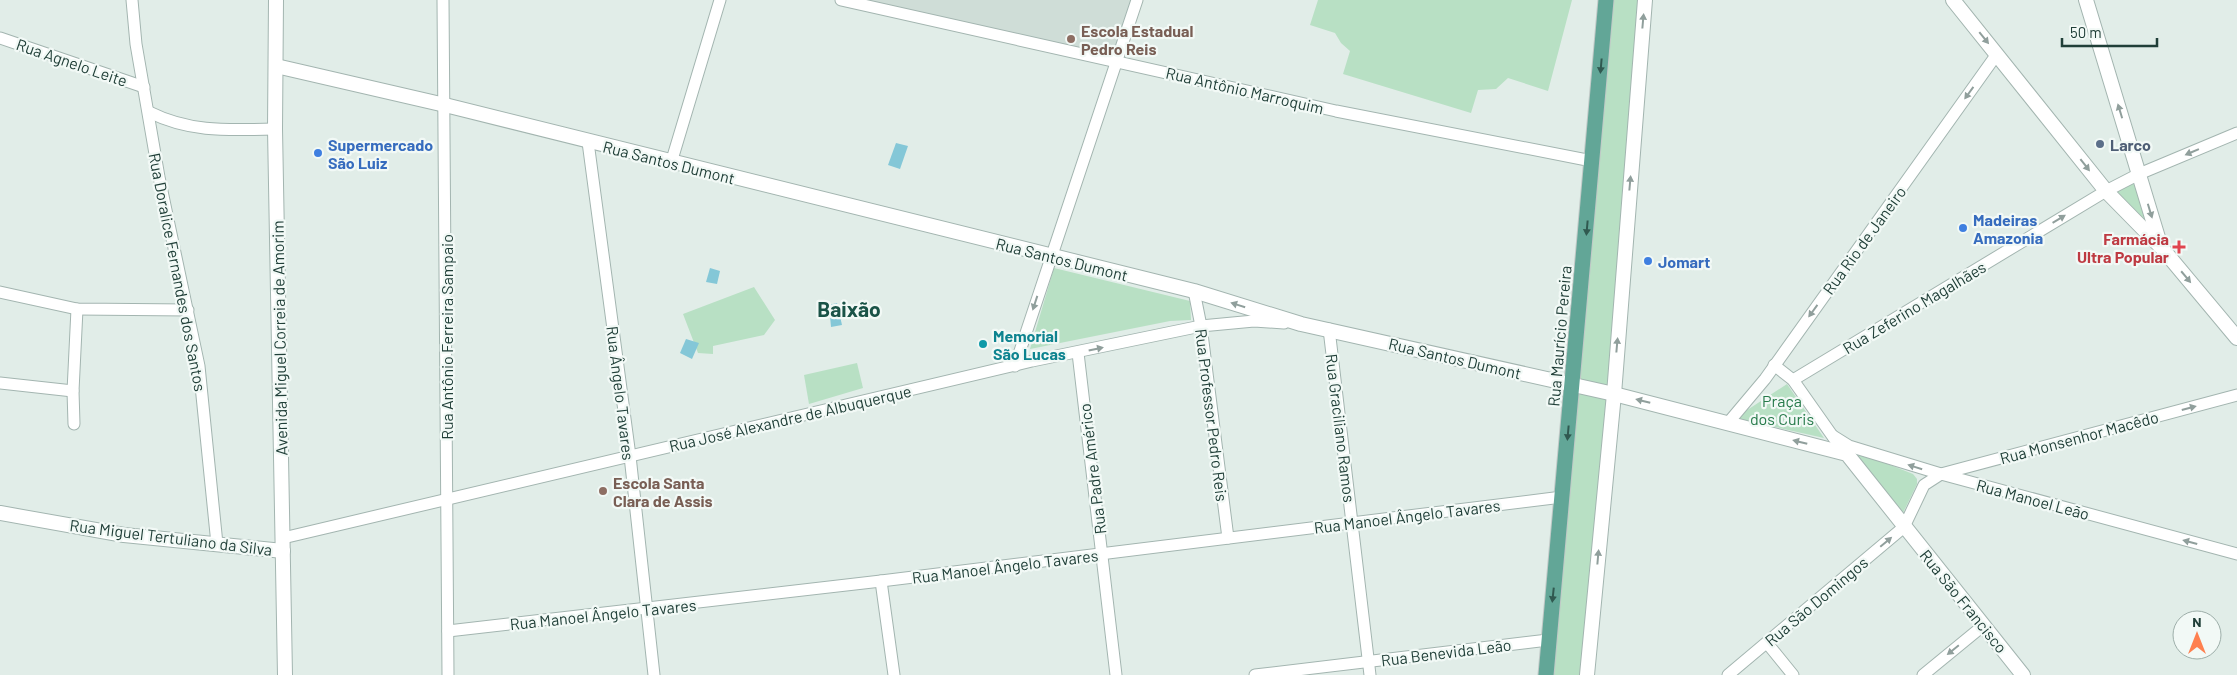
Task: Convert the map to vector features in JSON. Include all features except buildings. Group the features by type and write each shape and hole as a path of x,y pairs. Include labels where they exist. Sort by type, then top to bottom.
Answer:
{"main road":[{"name":"Rua Maurício Pereira","path":"1546,675 1606,0"}],"street":[{"name":"Rua Doralice Fernandes dos Santos","path":"132,0 136,44 159,177 199,366 218,544"},
{"name":"Avenida Miguel Correia de Amorim","path":"276,0 275,129 285,675"},
{"name":"Rua Antônio Ferreira Sampaio","path":"443,0 448,675"},
{"path":"671,163 720,0"},
{"name":"Rua Antônio Marroquim","path":"841,0 1118,60 1336,111 1592,161"},
{"path":"1014,366 1137,0"},
{"path":"1586,675 1614,394 1645,0"},
{"path":"1953,0 2106,190 2161,248 2237,338"},
{"path":"2086,0 2161,248"},
{"name":"Rua Agnelo Leite","path":"0,38 144,87"},
{"name":"Rua Rio de Janeiro","path":"1728,423 1774,365 1997,54"},
{"name":"Rua Santos Dumont","path":"276,66 1194,291 1301,324 1573,384 1847,454"},
{"path":"149,112 168,122 210,131 275,129"},
{"name":"Rua Zeferino Magalhães","path":"1793,380 2106,190 2237,132"},
{"name":"Rua Ângelo Tavares","path":"588,142 630,456 645,609 654,675"},
{"name":"Rua Professor Pedro Reis","path":"1194,291 1201,326 1228,538"},
{"path":"0,292 77,309 188,310"},
{"path":"74,424 73,391 77,309"},
{"name":"Rua José Alexandre de Albuquerque","path":"283,544 447,499 1014,366 1201,326 1254,321 1301,324"},
{"name":"Rua Graciliano Ramos","path":"1329,330 1370,675"},
{"name":"Rua Padre Américo","path":"1078,353 1116,675"},
{"path":"1774,365 1793,380 1847,454"},
{"path":"0,383 73,391"},
{"name":"Rua Monsenhor Macêdo","path":"1904,527 1924,485 1941,474 2237,395"},
{"name":"Rua Manoel Leão","path":"1833,436 1850,446 1941,474 2237,554"},
{"name":"Rua São Francisco","path":"1847,454 2023,675"},
{"name":"Rua Manoel Ângelo Tavares","path":"448,631 881,581 1562,497"},
{"name":"Rua Miguel Tertuliano da Silva","path":"0,513 124,535 218,544 283,544"},
{"name":"Rua São Domingos","path":"1728,675 1904,527"},
{"path":"881,581 894,675"},
{"path":"1922,675 1984,626"},
{"name":"Rua Benevida Leão","path":"1255,675 1548,640"},
{"path":"1767,643 1793,675"}],"shaded area":[{"name":"Escola Estadual Pedro Reis","path":"841,0 1137,0 1118,60"}],"green space":[{"path":"1318,0 1572,0 1548,91 1508,78 1496,89 1478,90 1471,113 1343,74 1350,51 1341,43 1335,33 1310,25"},
{"path":"1606,0 1645,0 1587,675 1546,675"},
{"path":"2139,174 2161,247 2106,191"},
{"path":"1054,268 1190,301 1191,320 1170,321 1030,349"},
{"path":"754,287 775,320 764,335 713,346 713,354 698,353 683,314"},
{"path":"857,363 863,388 809,404 804,375"},
{"name":"Praça dos Curis","path":"1787,384 1824,438 1735,418"},
{"name":"Praça dos Curis","path":"1843,446 1913,474 1917,479 1917,484 1902,515"}],"water":[{"path":"896,143 908,146 900,169 888,165"},
{"path":"710,268 720,271 717,284 706,282"},
{"path":"837,303 842,325 831,327 829,305"},
{"path":"686,339 699,343 692,359 680,353"}],"place":[{"name":"Escola Estadual Pedro Reis","path":"1071,39"},
{"name":"Larco","path":"2100,144"},
{"name":"Supermercado São Luiz","path":"318,153"},
{"name":"Madeiras Amazonia","path":"1963,228"},
{"name":"Farmácia Ultra Popular","path":"2179,247"},
{"name":"Jomart","path":"1648,261"},
{"name":"Memorial São Lucas","path":"983,344"},
{"name":"Escola Santa Clara de Assis","path":"603,491"}],"district":[{"name":"Baixão","path":"849,308"}]}
